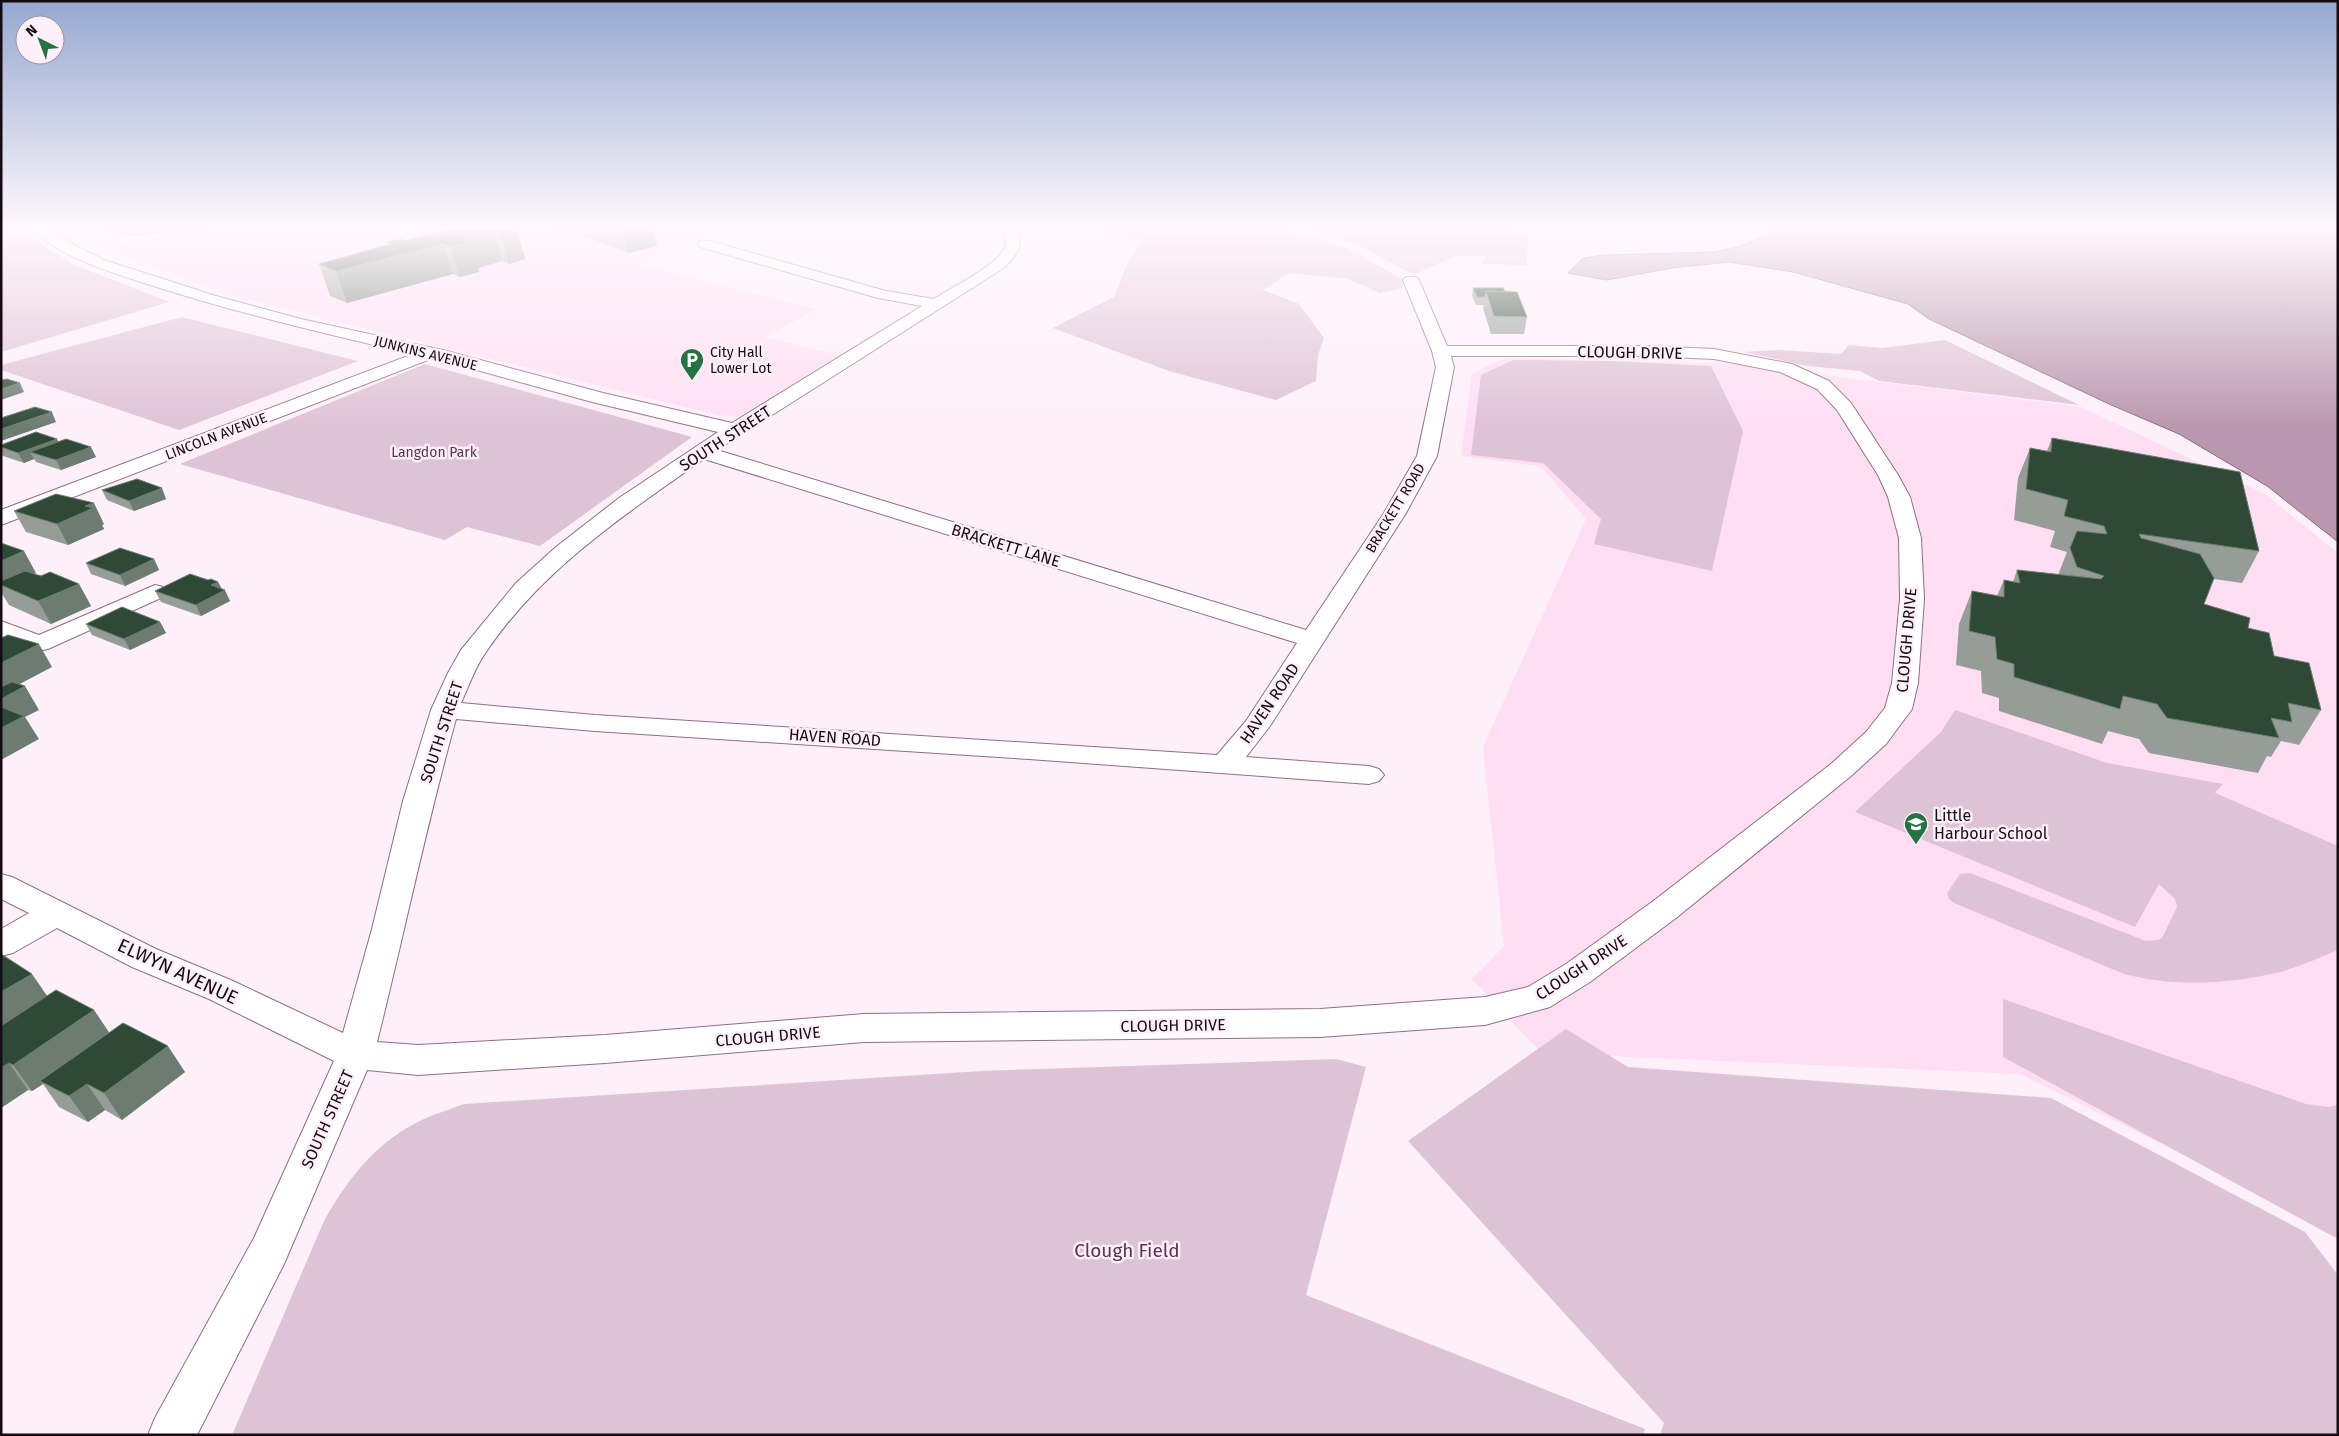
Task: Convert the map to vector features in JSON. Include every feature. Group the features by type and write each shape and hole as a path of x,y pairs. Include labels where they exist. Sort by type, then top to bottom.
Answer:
{"street":[{"name":"JUNKINS AVENUE","path":"202,295 298,322 430,353 599,398 735,430"},
{"path":"884,295 937,304"},
{"name":"SOUTH STREET","path":"172,1435 269,1251 355,1055 389,929 418,801 445,710 461,673 474,650 524,588 564,552 628,503 735,430 951,295"},
{"name":"BRACKETT ROAD","path":"1311,639 1395,513 1427,456 1445,367 1441,351 1417,295"},
{"name":"CLOUGH DRIVE","path":"355,1055 418,1060 605,1049 864,1028 1320,1023 1485,1010 1538,998 1546,993 1664,910 1841,770 1876,738 1898,709 1905,683 1912,599 1910,538 1898,498 1873,450 1854,422 1833,394 1823,385 1794,371 1764,362 1714,354 1647,351 1441,351"},
{"name":"LINCOLN AVENUE","path":"1,518 430,353"},
{"name":"BRACKETT LANE","path":"701,452 826,492 1311,639"},
{"path":"1,496 30,507"},
{"path":"1,628 39,644 155,592"},
{"name":"HAVEN ROAD","path":"1224,765 1256,726 1311,639"},
{"name":"HAVEN ROAD","path":"445,710 595,723 1029,750 1369,775"},
{"name":"ELWYN AVENUE","path":"1,885 144,958 221,990 355,1055"},
{"path":"1,944 56,913"}],"shaded area":[{"path":"230,295 761,295 817,309 765,337 839,355 738,417 718,415"},
{"path":"1876,295 2338,295 2338,542 2267,486 2179,434 2109,404 1929,319 1908,304"},
{"name":"Little Harbour School","path":"1505,358 1736,364 2081,407 2265,494 2338,553 2338,1231 2020,1074 1541,1053 1472,979 1504,946 1483,747 1586,519 1540,466 1461,456 1472,373"}],"green space":[{"path":"1,295 151,295 169,302 1,352"},
{"path":"1115,295 1276,295 1299,304 1324,338 1318,355 1316,381 1276,400 1169,371 1053,328"},
{"path":"182,317 358,361 179,430 1,370 1,365"},
{"path":"1945,340 2079,405 1879,381 1860,371 1808,366 1744,352 1778,350 1841,354 1849,345 1882,348"},
{"path":"1513,360 1609,361 1711,366 1743,431 1712,571 1594,544 1601,519 1543,463 1471,455 1481,375"},
{"name":"Langdon Park","path":"425,364 692,437 540,546 467,527 445,540 180,464"},
{"path":"1955,710 2107,763 2223,784 2215,793 2338,846 2338,950 2307,963 2258,977 2200,983 2162,981 2124,974 1954,903 1949,899 1947,893 1960,874 1970,873 2146,941 2162,938 2177,907 2175,899 2159,884 2135,927 1855,812 1941,732"},
{"path":"2003,999 2306,1104 2328,1107 2338,1105 2338,1239 2003,1057"},
{"path":"1566,1029 1628,1067 2051,1098 2305,1232 2338,1275 2338,1435 1660,1435 1664,1423 1408,1141"},
{"name":"Clough Field","path":"1336,1059 1366,1067 1306,1295 1645,1429 1643,1435 232,1435 324,1221 343,1190 366,1162 393,1137 424,1119 464,1104 982,1071"}],"building":[{"path":"1476,295 1485,295 1485,297 1477,297"},
{"path":"1487,295 1518,295 1527,317 1494,316"},
{"path":"7,379 20,383 1,389 1,380"},
{"path":"35,407 52,412 1,429 1,418"},
{"path":"36,432 57,439 18,453 1,447 1,445"},
{"path":"2052,438 2240,472 2259,551 2139,534 2141,538 2200,554 2214,578 2204,604 2250,618 2248,628 2269,633 2274,656 2309,663 2321,710 2288,703 2292,722 2271,718 2279,738 2167,718 2157,704 2123,696 2120,709 2014,677 2014,664 1997,659 1995,637 1969,631 1972,591 2004,597 2004,580 2020,583 2017,570 2101,579 2104,576 2077,567 2070,548 2077,531 2107,534 2104,526 2064,516 2068,500 2026,489 2030,448 2051,452"},
{"path":"66,439 91,447 56,460 30,452"},
{"path":"137,479 162,488 129,501 102,490"},
{"path":"56,494 94,503 85,506 93,508 57,524 14,511"},
{"path":"1,543 24,551 1,561"},
{"path":"120,548 154,559 120,575 86,563"},
{"path":"25,571 41,576 50,572 79,584 38,601 1,585 1,581"},
{"path":"190,574 218,582 211,585 225,590 196,605 155,591"},
{"path":"122,607 160,622 124,639 86,624"},
{"path":"8,635 39,644 1,663 1,638"},
{"path":"12,682 25,686 1,699 1,687"},
{"path":"1,707 24,716 1,728"},
{"path":"1,954 32,974 1,992"},
{"path":"56,990 94,1010 13,1065 9,1063 1,1068 1,1026"},
{"path":"123,1023 168,1046 104,1093 87,1084 69,1096 40,1081"}],"place":[{"name":"City Hall Lower Lot","path":"692,381"},
{"name":"Little Harbour School","path":"1916,845"}]}
